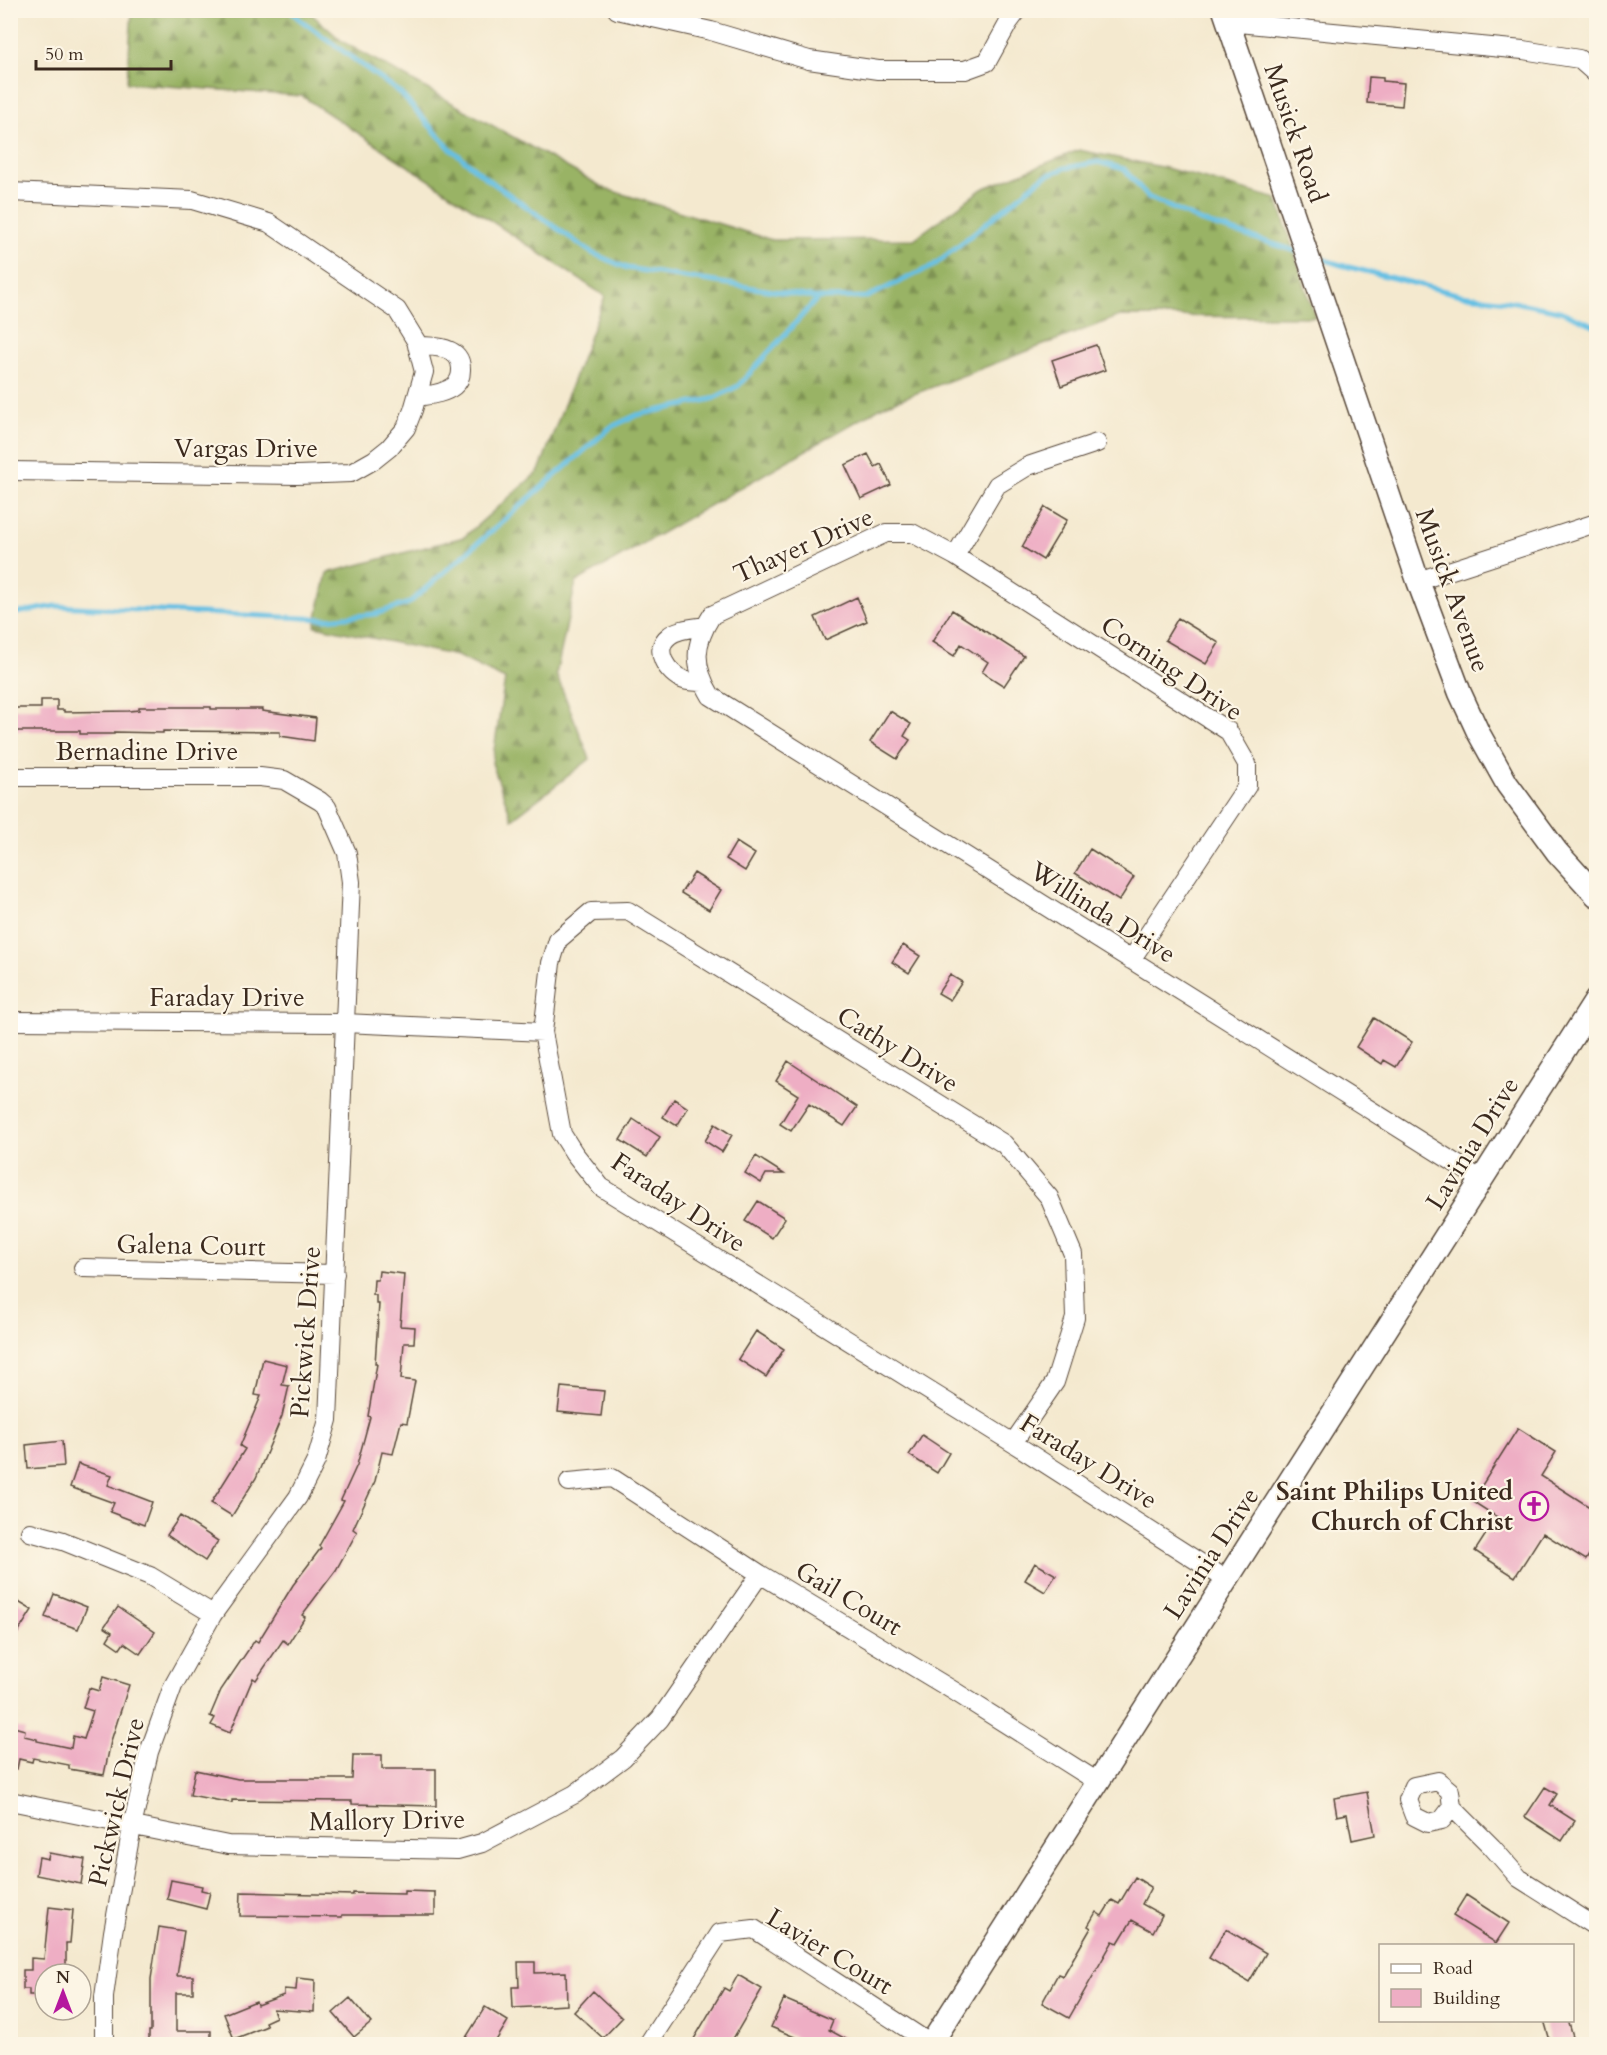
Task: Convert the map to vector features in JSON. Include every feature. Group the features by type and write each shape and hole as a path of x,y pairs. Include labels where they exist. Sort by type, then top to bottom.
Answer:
{"street":[{"path":"617,10 711,31 809,60 878,70 965,70 987,62 1018,10"},
{"path":"1226,16 1522,50 1580,59 1596,74"},
{"name":"Musick Road","path":"1226,16 1314,274"},
{"path":"10,192 192,200 269,223 397,310 417,346 434,346 450,350 458,357 461,367 460,380 452,388 417,397"},
{"name":"Musick Avenue","path":"1314,274 1418,581 1460,693 1491,758 1507,784 1538,828 1595,890"},
{"name":"Vargas Drive","path":"10,471 297,475 351,473 389,448 406,428 424,372 417,346"},
{"path":"955,556 997,485 1028,466 1097,442"},
{"path":"1418,581 1596,523"},
{"name":"Thayer Drive","path":"705,626 712,615 886,533 912,533 955,556"},
{"name":"Corning Drive","path":"955,556 1228,731 1247,764 1247,786 1131,960"},
{"path":"703,682 684,680 668,668 661,659 662,644 669,636 705,626"},
{"name":"Willinda Drive","path":"705,626 696,655 703,682 711,696 1482,1180"},
{"name":"Bernadine Drive","path":"10,777 260,777 284,780"},
{"name":"Pickwick Drive","path":"104,2044 104,1997 113,1932 132,1827 149,1752 173,1686 213,1614 298,1497 316,1461 328,1420 351,882 347,853 327,807 284,780"},
{"name":"Cathy Drive","path":"543,1032 551,963 558,940 591,912 628,911 1004,1144 1049,1197 1073,1254 1075,1318 1055,1382 1013,1443"},
{"name":"Lavinia Drive","path":"931,2044 1596,1000"},
{"name":"Faraday Drive","path":"10,1021 344,1023 543,1032 562,1134 601,1187 1013,1443 1227,1580"},
{"name":"Galena Court","path":"83,1268 335,1274"},
{"name":"Gail Court","path":"569,1482 612,1478 760,1575 954,1691 1098,1782"},
{"path":"30,1532 71,1545 150,1576 213,1614"},
{"name":"Mallory Drive","path":"10,1801 228,1845 457,1850 482,1843 575,1794 623,1758 660,1719 760,1575"},
{"path":"1452,1807 1519,1878 1596,1927"},
{"name":"Lavier Court","path":"648,2044 720,1933 754,1929 931,2044"}],"green space":[{"path":"132,11 308,11 343,42 606,189 772,240 914,239 982,189 1079,150 1166,168 1277,199 1315,317 1120,316 885,405 576,582 556,674 590,759 512,819 492,763 505,679 457,656 315,626 327,573 464,537 539,471 605,296 302,96 127,83"}],"building":[{"path":"1369,77 1404,83 1402,106 1367,103"},
{"path":"1096,345 1105,370 1061,386 1052,360"},
{"path":"868,454 875,467 881,464 891,485 861,499 845,465"},
{"path":"1045,507 1067,520 1043,560 1022,547"},
{"path":"857,597 867,621 825,640 815,617"},
{"path":"952,610 1024,656 1004,686 982,672 988,662 961,644 954,656 932,642"},
{"path":"1178,618 1219,643 1206,664 1165,640"},
{"path":"41,700 57,700 57,710 64,710 64,712 129,711 139,710 139,707 262,709 262,711 316,718 314,741 280,736 280,732 163,731 163,733 80,734 80,731 10,731 10,708 41,708"},
{"path":"890,711 911,724 904,736 910,740 897,759 870,742"},
{"path":"736,842 755,854 745,871 726,859"},
{"path":"1090,849 1134,877 1119,901 1075,873"},
{"path":"694,873 721,890 709,910 681,893"},
{"path":"903,945 920,956 909,973 892,962"},
{"path":"950,975 962,982 950,1000 938,993"},
{"path":"1374,1018 1412,1042 1396,1067 1384,1060 1382,1064 1356,1047"},
{"path":"788,1061 857,1107 844,1126 809,1104 791,1131 780,1124 798,1095 776,1081"},
{"path":"674,1099 688,1108 677,1126 663,1117"},
{"path":"633,1119 660,1137 647,1157 620,1140"},
{"path":"715,1124 732,1135 722,1152 705,1141"},
{"path":"756,1156 784,1174 766,1174 761,1183 745,1173"},
{"path":"758,1201 785,1218 772,1238 745,1221"},
{"path":"379,1271 404,1274 400,1326 415,1327 414,1343 404,1343 401,1379 415,1381 407,1423 401,1422 393,1454 382,1452 375,1481 353,1529 357,1532 336,1570 302,1615 305,1617 288,1644 283,1640 256,1680 253,1678 230,1733 211,1725 215,1718 210,1716 221,1690 255,1640 258,1642 293,1585 321,1548 319,1546 344,1501 341,1500 357,1465 370,1417 368,1416 377,1364 375,1364 379,1304 376,1304 376,1295 373,1295 374,1280 378,1280"},
{"path":"756,1331 784,1349 766,1377 738,1359"},
{"path":"263,1359 287,1365 282,1385 289,1386 282,1416 256,1478 232,1516 211,1503 245,1449 240,1446 261,1396 255,1395"},
{"path":"561,1387 604,1391 601,1416 558,1412"},
{"name":"Saint Philips United Church of Christ","path":"1518,1428 1556,1452 1541,1476 1596,1511 1596,1543 1586,1560 1543,1533 1515,1577 1475,1551 1497,1517 1472,1501"},
{"path":"922,1435 949,1453 937,1473 909,1455"},
{"path":"62,1441 64,1466 28,1469 26,1445"},
{"path":"78,1464 112,1475 108,1485 152,1502 144,1525 110,1512 114,1503 70,1487"},
{"path":"180,1516 218,1541 205,1561 167,1535"},
{"path":"1035,1563 1056,1575 1045,1592 1025,1580"},
{"path":"54,1594 87,1607 78,1629 45,1617"},
{"path":"10,1597 32,1610 10,1645"},
{"path":"118,1607 155,1632 140,1654 124,1643 120,1649 107,1640 112,1632 104,1627"},
{"path":"103,1677 129,1685 111,1741 104,1775 69,1769 69,1765 33,1758 32,1762 19,1759 17,1769 10,1768 10,1726 25,1730 24,1736 37,1739 37,1741 71,1748 73,1736 84,1739 93,1711 83,1708 89,1688 99,1691"},
{"path":"353,1755 382,1755 382,1769 436,1769 436,1806 352,1804 352,1801 232,1800 232,1803 190,1795 195,1770 238,1779 352,1779"},
{"path":"1545,1787 1557,1794 1550,1805 1575,1821 1562,1841 1525,1817"},
{"path":"1367,1792 1375,1835 1352,1840 1347,1814 1337,1816 1334,1798"},
{"path":"49,1853 85,1859 81,1884 36,1875 39,1857 48,1859"},
{"path":"1135,1877 1151,1887 1142,1904 1162,1915 1153,1932 1132,1920 1118,1943 1113,1941 1069,2018 1042,2003 1058,1974 1063,1976 1091,1928 1088,1926 1096,1912 1102,1916 1112,1900 1119,1904"},
{"path":"171,1880 202,1886 201,1890 210,1892 206,1909 167,1899"},
{"path":"404,1891 435,1892 435,1915 240,1916 241,1892 353,1895 353,1893 404,1894"},
{"path":"1466,1895 1509,1923 1496,1943 1453,1916"},
{"path":"49,1907 73,1910 70,1943 66,1943 66,1962 33,1962 33,1995 29,1995 29,1989 23,1989 23,1970 31,1970 31,1958 44,1959"},
{"path":"159,1927 184,1931 177,1976 193,1976 193,1993 176,1993 176,2031 211,2031 211,2044 149,2044 151,1979"},
{"path":"1226,1929 1266,1953 1249,1982 1209,1958"},
{"path":"518,1962 535,1962 535,1973 566,1972 567,2005 513,2008 512,1987 519,1987"},
{"path":"738,1975 762,1989 730,2044 691,2044 724,1988 729,1991"},
{"path":"297,1978 315,1980 314,2012 273,2009 276,2017 265,2022 267,2026 234,2039 224,2014 256,2001 257,2005 284,1995 284,1989 296,1990"},
{"path":"593,1991 622,2018 603,2038 574,2012"},
{"path":"350,1998 371,2023 354,2037 333,2013"},
{"path":"784,1999 833,2020 829,2030 855,2044 811,2044 771,2027"},
{"path":"485,2007 508,2021 494,2044 462,2044"},
{"path":"1545,2022 1569,2022 1575,2044 1551,2044"}],"waterway":[{"path":"291,10 298,18 400,93 450,148 486,178 592,253 627,268 818,298 867,297 933,266 1043,177 1065,168 1098,162 1124,169 1148,197 1200,221 1299,252"},
{"path":"1313,256 1461,295 1560,311 1596,326"},
{"path":"10,614 56,606 326,619 375,614 409,603 611,427 637,415 712,399 738,386 818,298"}],"place":[{"name":"Saint Philips United Church of Christ","path":"1534,1506"}]}
